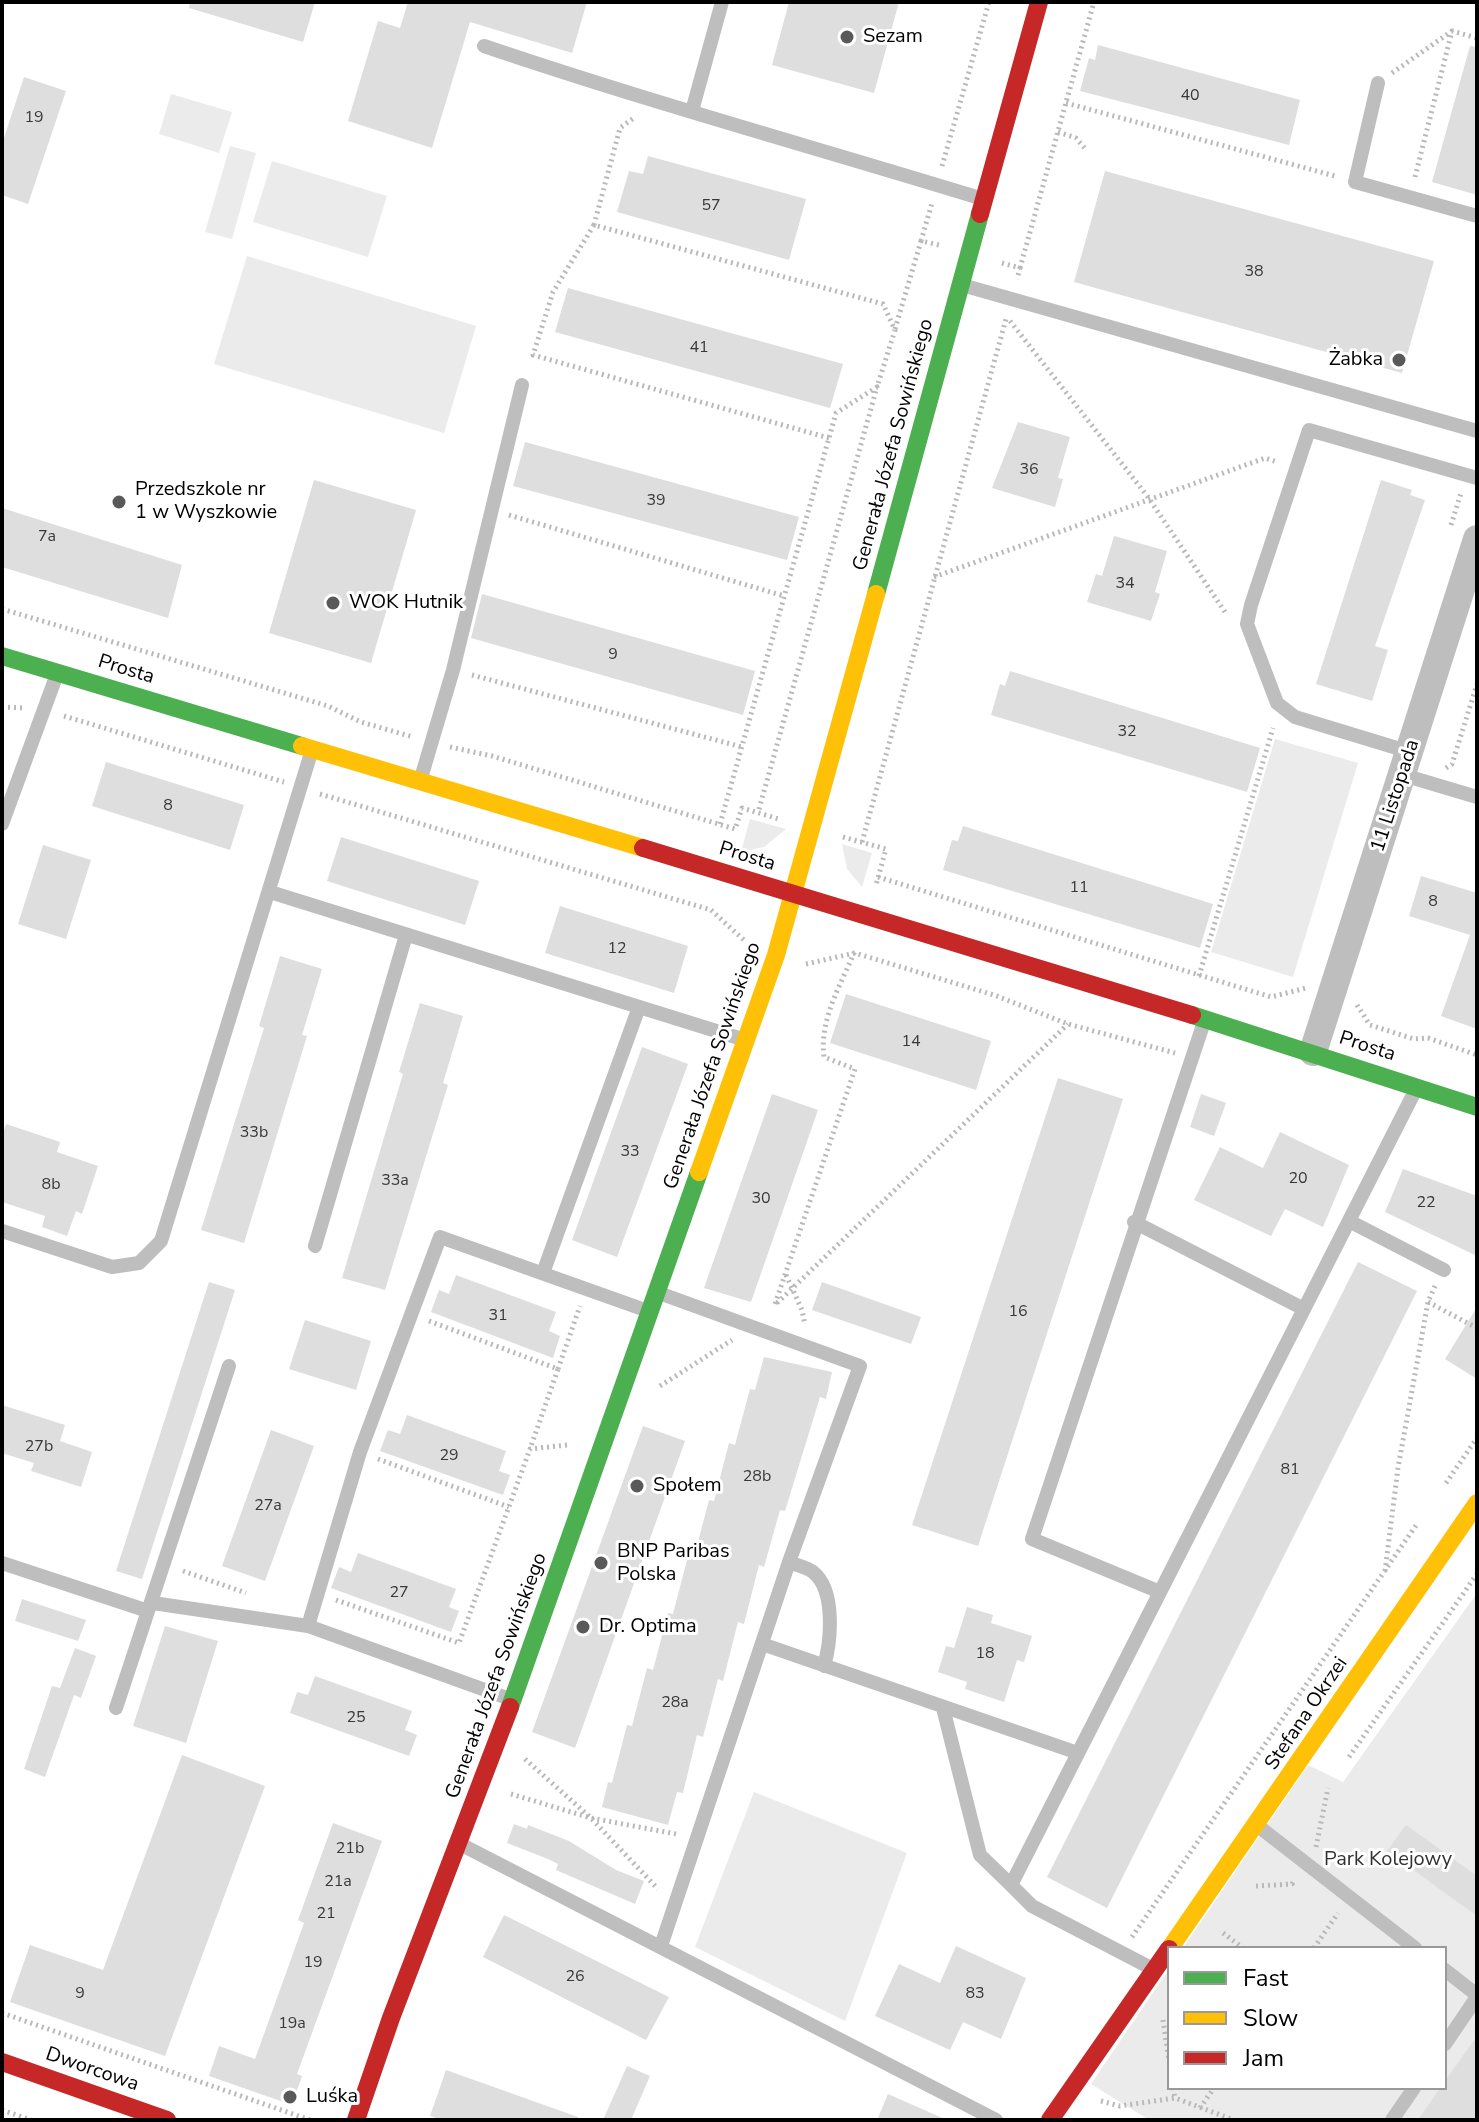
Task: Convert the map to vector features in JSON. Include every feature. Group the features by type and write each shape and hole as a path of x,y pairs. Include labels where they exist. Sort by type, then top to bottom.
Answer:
{"street":[{"name":"Generała Józefa Sowińskiego","path":"356,2120 391,2018 513,1700 795,894 1039,2"},
{"name":"11 Listopada","path":"1313,1052 1414,770 1468,604 1477,539"},
{"name":"Prosta","path":"2,656 1205,1018 1477,1107"},
{"name":"Stefana Okrzei","path":"1172,1946 1477,1503"},
{"name":"Stefana Okrzei","path":"1050,2120 1167,1953"},
{"name":"Dworcowa","path":"2,2062 167,2120"}],"lane":[{"path":"692,111 722,2"},
{"path":"484,46 641,98 983,199"},
{"path":"1378,83 1355,182 1477,216"},
{"path":"960,284 1477,431"},
{"path":"420,782 453,670 522,385"},
{"path":"1477,478 1309,430 1247,624 1277,703 1295,717 1477,797"},
{"path":"2,824 58,672"},
{"path":"2,1231 112,1267 139,1263 152,1254 161,1241 313,749"},
{"path":"270,892 746,1040"},
{"path":"315,1246 406,935"},
{"path":"543,1273 639,1007"},
{"path":"1160,1592 1032,1539 1134,1222 1205,1018"},
{"path":"1011,1885 1417,1087"},
{"path":"1349,1221 1444,1270"},
{"path":"1134,1222 1304,1309"},
{"path":"308,1626 360,1452 440,1237 650,1312"},
{"path":"657,1292 860,1366 789,1562 661,1946"},
{"path":"116,1708 229,1366"},
{"path":"789,1562 813,1571 825,1587 830,1646 824,1666"},
{"path":"2,1563 150,1607 308,1626 513,1700"},
{"path":"762,1644 1078,1753"},
{"path":"943,1708 980,1855 1032,1906 1154,1970"},
{"path":"1258,1825 1305,1865 1412,1946"},
{"path":"460,1844 996,2120"},
{"path":"1447,1972 1477,1996 1447,2041"},
{"path":"1392,2120 1413,2090"}],"path":[{"path":"921,241 989,2"},
{"path":"1020,268 1094,2"},
{"path":"1452,31 1477,38"},
{"path":"1378,83 1452,31"},
{"path":"1410,197 1452,31"},
{"path":"641,98 634,118 620,128 594,225 553,292 533,355 829,438"},
{"path":"1066,103 1355,182"},
{"path":"1058,132 1076,138 1087,151"},
{"path":"594,225 883,304 895,330 758,813"},
{"path":"1007,316 1148,497 1230,622"},
{"path":"720,824 836,413 877,387"},
{"path":"934,577 1148,497 1265,458 1297,468"},
{"path":"492,510 784,596"},
{"path":"2,609 328,706 388,731 492,756 735,829"},
{"path":"453,670 742,747"},
{"path":"1414,770 1452,764 1477,684"},
{"path":"2,707 44,710 288,783"},
{"path":"1199,976 1273,728 1268,714"},
{"path":"1273,728 1288,733"},
{"path":"309,790 711,910 749,946"},
{"path":"878,877 1271,997"},
{"path":"775,1304 855,1069 824,1057 822,1042 836,992 855,953"},
{"path":"809,965 855,953 994,995 1068,1024 1183,1055"},
{"path":"1358,1006 1363,991"},
{"path":"648,1394 752,1327 1068,1024"},
{"path":"1394,1033 1414,1039 1428,1038 1477,1055"},
{"path":"1385,1572 1398,1468 1428,1302 1444,1270"},
{"path":"785,1275 802,1310 809,1348"},
{"path":"318,1593 459,1643 586,1289"},
{"path":"1428,1302 1477,1328"},
{"path":"411,1314 558,1369"},
{"path":"530,1449 569,1445 574,1431"},
{"path":"1443,1487 1477,1438"},
{"path":"360,1452 509,1507"},
{"path":"1121,1952 1427,1511"},
{"path":"165,1565 253,1595"},
{"path":"1348,1758 1477,1574"},
{"path":"519,1753 591,1818 674,1906"},
{"path":"1248,1897 1256,1886 1292,1884 1320,1841 1324,1792 1332,1781"},
{"path":"505,1792 591,1818 697,1839"},
{"path":"1296,1878 1307,1886"},
{"path":"1315,1946 1340,1909 1329,1901"},
{"path":"1218,1940 1232,1921"},
{"path":"1223,1933 1240,1946"},
{"path":"2,2013 310,2120"},
{"path":"1163,2020 1167,2047"},
{"path":"1173,2090 1175,2098"},
{"path":"1200,2108 1213,2090"},
{"path":"1104,2104 1120,2106 1175,2098 1234,2120"},
{"path":"2,2110 31,2120"}],"green space":[{"path":"171,94 232,112 219,153 159,134"},
{"path":"230,146 256,153 232,239 205,232"},
{"path":"272,161 387,196 368,257 253,222"},
{"path":"247,256 476,326 444,433 214,364"},
{"path":"1275,739 1358,763 1293,977 1211,952"},
{"path":"750,819 786,829 764,847 741,852"},
{"path":"842,844 872,853 862,887 847,869"},
{"name":"Park Kolejowy","path":"1477,1593 1477,2120 1149,2120 1091,2084 1167,1972 1167,2090 1447,2090 1447,1946 1184,1946 1308,1765 1343,1782"},
{"path":"754,1792 907,1853 845,2021 695,1947"}],"building":[{"path":"190,2 315,2 303,42 189,8"},
{"path":"408,2 587,2 572,53 470,22 432,148 348,121 378,21 400,28"},
{"path":"789,2 899,2 874,93 772,65"},
{"path":"1098,45 1300,100 1289,145 1080,91 1089,58 1095,60"},
{"path":"1470,46 1477,47 1477,195 1432,182"},
{"path":"24,77 66,91 28,204 2,195 2,144"},
{"path":"648,156 806,199 789,260 617,212 629,171 643,174"},
{"path":"1105,171 1434,261 1402,373 1074,282"},
{"path":"568,288 843,364 830,408 555,332"},
{"path":"1018,422 1070,437 1058,478 1063,479 1055,507 992,488"},
{"path":"525,442 799,517 787,560 513,486"},
{"name":"WOK Hutnik","path":"314,480 416,510 371,663 269,633"},
{"path":"1381,480 1412,490 1410,495 1425,500 1375,646 1388,650 1372,701 1316,684"},
{"path":"2,508 182,565 168,618 2,567"},
{"path":"1114,536 1167,551 1155,592 1160,594 1151,621 1087,602 1096,574 1102,576"},
{"path":"482,594 755,671 743,715 471,638"},
{"path":"1010,671 1260,748 1247,792 991,715 1000,684 1005,686"},
{"path":"106,762 244,805 230,850 92,806"},
{"path":"963,826 1213,904 1200,948 943,870 952,840 958,841"},
{"path":"341,837 479,881 465,925 327,881"},
{"path":"43,845 91,860 66,939 18,924"},
{"path":"1421,876 1477,893 1477,1029 1441,1016 1470,935 1409,916"},
{"path":"560,906 688,946 674,993 545,953"},
{"path":"280,956 322,969 302,1035 307,1036 244,1243 201,1230 264,1028 259,1026"},
{"path":"846,994 991,1041 976,1090 830,1043"},
{"path":"420,1003 463,1016 443,1083 448,1085 385,1290 342,1278 403,1074 399,1072"},
{"path":"642,1047 688,1064 617,1257 572,1240"},
{"path":"1058,1078 1123,1099 978,1546 912,1525"},
{"path":"772,1094 818,1110 751,1302 704,1288"},
{"path":"1201,1094 1226,1103 1214,1136 1190,1127"},
{"path":"6,1124 60,1142 57,1152 98,1166 82,1214 76,1211 67,1236 42,1227 45,1216 2,1202 2,1138"},
{"path":"1280,1132 1349,1165 1323,1227 1285,1209 1271,1236 1194,1200 1220,1147 1263,1168"},
{"path":"1403,1169 1477,1196 1477,1256 1385,1212"},
{"path":"1358,1262 1417,1291 1107,1908 1047,1877"},
{"path":"456,1275 556,1312 549,1331 560,1336 553,1358 431,1312 439,1290 449,1294"},
{"path":"209,1282 235,1290 142,1579 116,1571"},
{"path":"822,1282 921,1317 911,1344 812,1310"},
{"path":"1477,1307 1477,1379 1445,1359"},
{"path":"305,1320 371,1341 356,1390 289,1369"},
{"path":"764,1357 832,1372 826,1399 820,1397 785,1511 780,1510 764,1567 759,1565 744,1624 738,1622 723,1681 718,1679 703,1737 697,1735 683,1793 677,1792 668,1825 602,1807 608,1782 612,1783 627,1725 632,1726 647,1668 653,1670 668,1613 673,1614 688,1556 694,1557 709,1500 714,1501 729,1443 735,1445 750,1389 755,1390"},
{"path":"2,1405 65,1425 60,1441 92,1452 81,1487 31,1471 34,1463 2,1453"},
{"path":"407,1415 506,1451 499,1471 510,1475 503,1495 380,1451 388,1430 400,1434"},
{"path":"643,1426 685,1441 575,1748 532,1732"},
{"path":"271,1430 314,1446 265,1581 222,1566"},
{"path":"358,1553 456,1589 449,1607 459,1611 451,1632 331,1588 339,1567 351,1572"},
{"path":"22,1599 86,1620 78,1641 15,1621"},
{"path":"967,1607 993,1615 991,1623 1032,1636 1024,1662 1017,1660 1004,1702 965,1689 967,1682 938,1672 946,1646 954,1648"},
{"path":"165,1626 218,1641 186,1743 133,1726"},
{"path":"75,1648 96,1656 81,1698 74,1695 45,1777 24,1769 52,1686 60,1688"},
{"path":"315,1676 412,1711 405,1730 417,1735 409,1756 290,1713 297,1692 308,1695"},
{"path":"182,1755 265,1786 165,2056 10,2002 30,1945 103,1970"},
{"path":"333,1823 382,1841 297,2074 302,2076 292,2105 209,2076 219,2046 255,2059 304,1923 298,1920"},
{"path":"514,1824 527,1829 528,1825 569,1841 616,1870 644,1881 635,1904 556,1870 558,1864 507,1843"},
{"path":"1406,1825 1477,1876 1477,1916 1387,1851"},
{"path":"504,1915 669,1997 646,2040 483,1957"},
{"path":"956,1946 1026,1978 1001,2039 963,2022 950,2050 875,2016 899,1964 940,1983"},
{"path":"1477,2036 1477,2120 1418,2120 1439,2090 1447,2090 1447,2078"},
{"path":"627,2066 650,2076 631,2120 603,2120"},
{"path":"446,2070 578,2117 577,2120 442,2120 430,2116"},
{"path":"888,2094 947,2120 877,2120"}],"traffic: fast":[{"path":"876,594 980,214"},
{"path":"2,656 302,746"},
{"path":"1192,1015 1477,1107"},
{"path":"510,1707 699,1172"}],"traffic: slow":[{"path":"699,1172 776,955 876,594"},
{"path":"302,746 643,848"},
{"path":"1171,1946 1477,1503"}],"traffic: jam":[{"path":"980,214 1039,2"},
{"path":"643,848 1192,1015"},
{"path":"356,2120 391,2018 510,1707"},
{"path":"1050,2120 1167,1952"},
{"path":"2,2062 167,2120"}],"place":[{"name":"Sezam","path":"847,37"},
{"name":"Żabka","path":"1399,360"},
{"name":"Przedszkole nr 1 w Wyszkowie","path":"119,502"},
{"name":"WOK Hutnik","path":"333,603"},
{"name":"Społem","path":"637,1486"},
{"name":"BNP Paribas Polska","path":"601,1563"},
{"name":"Dr. Optima","path":"583,1627"},
{"name":"Luśka","path":"290,2097"}]}
